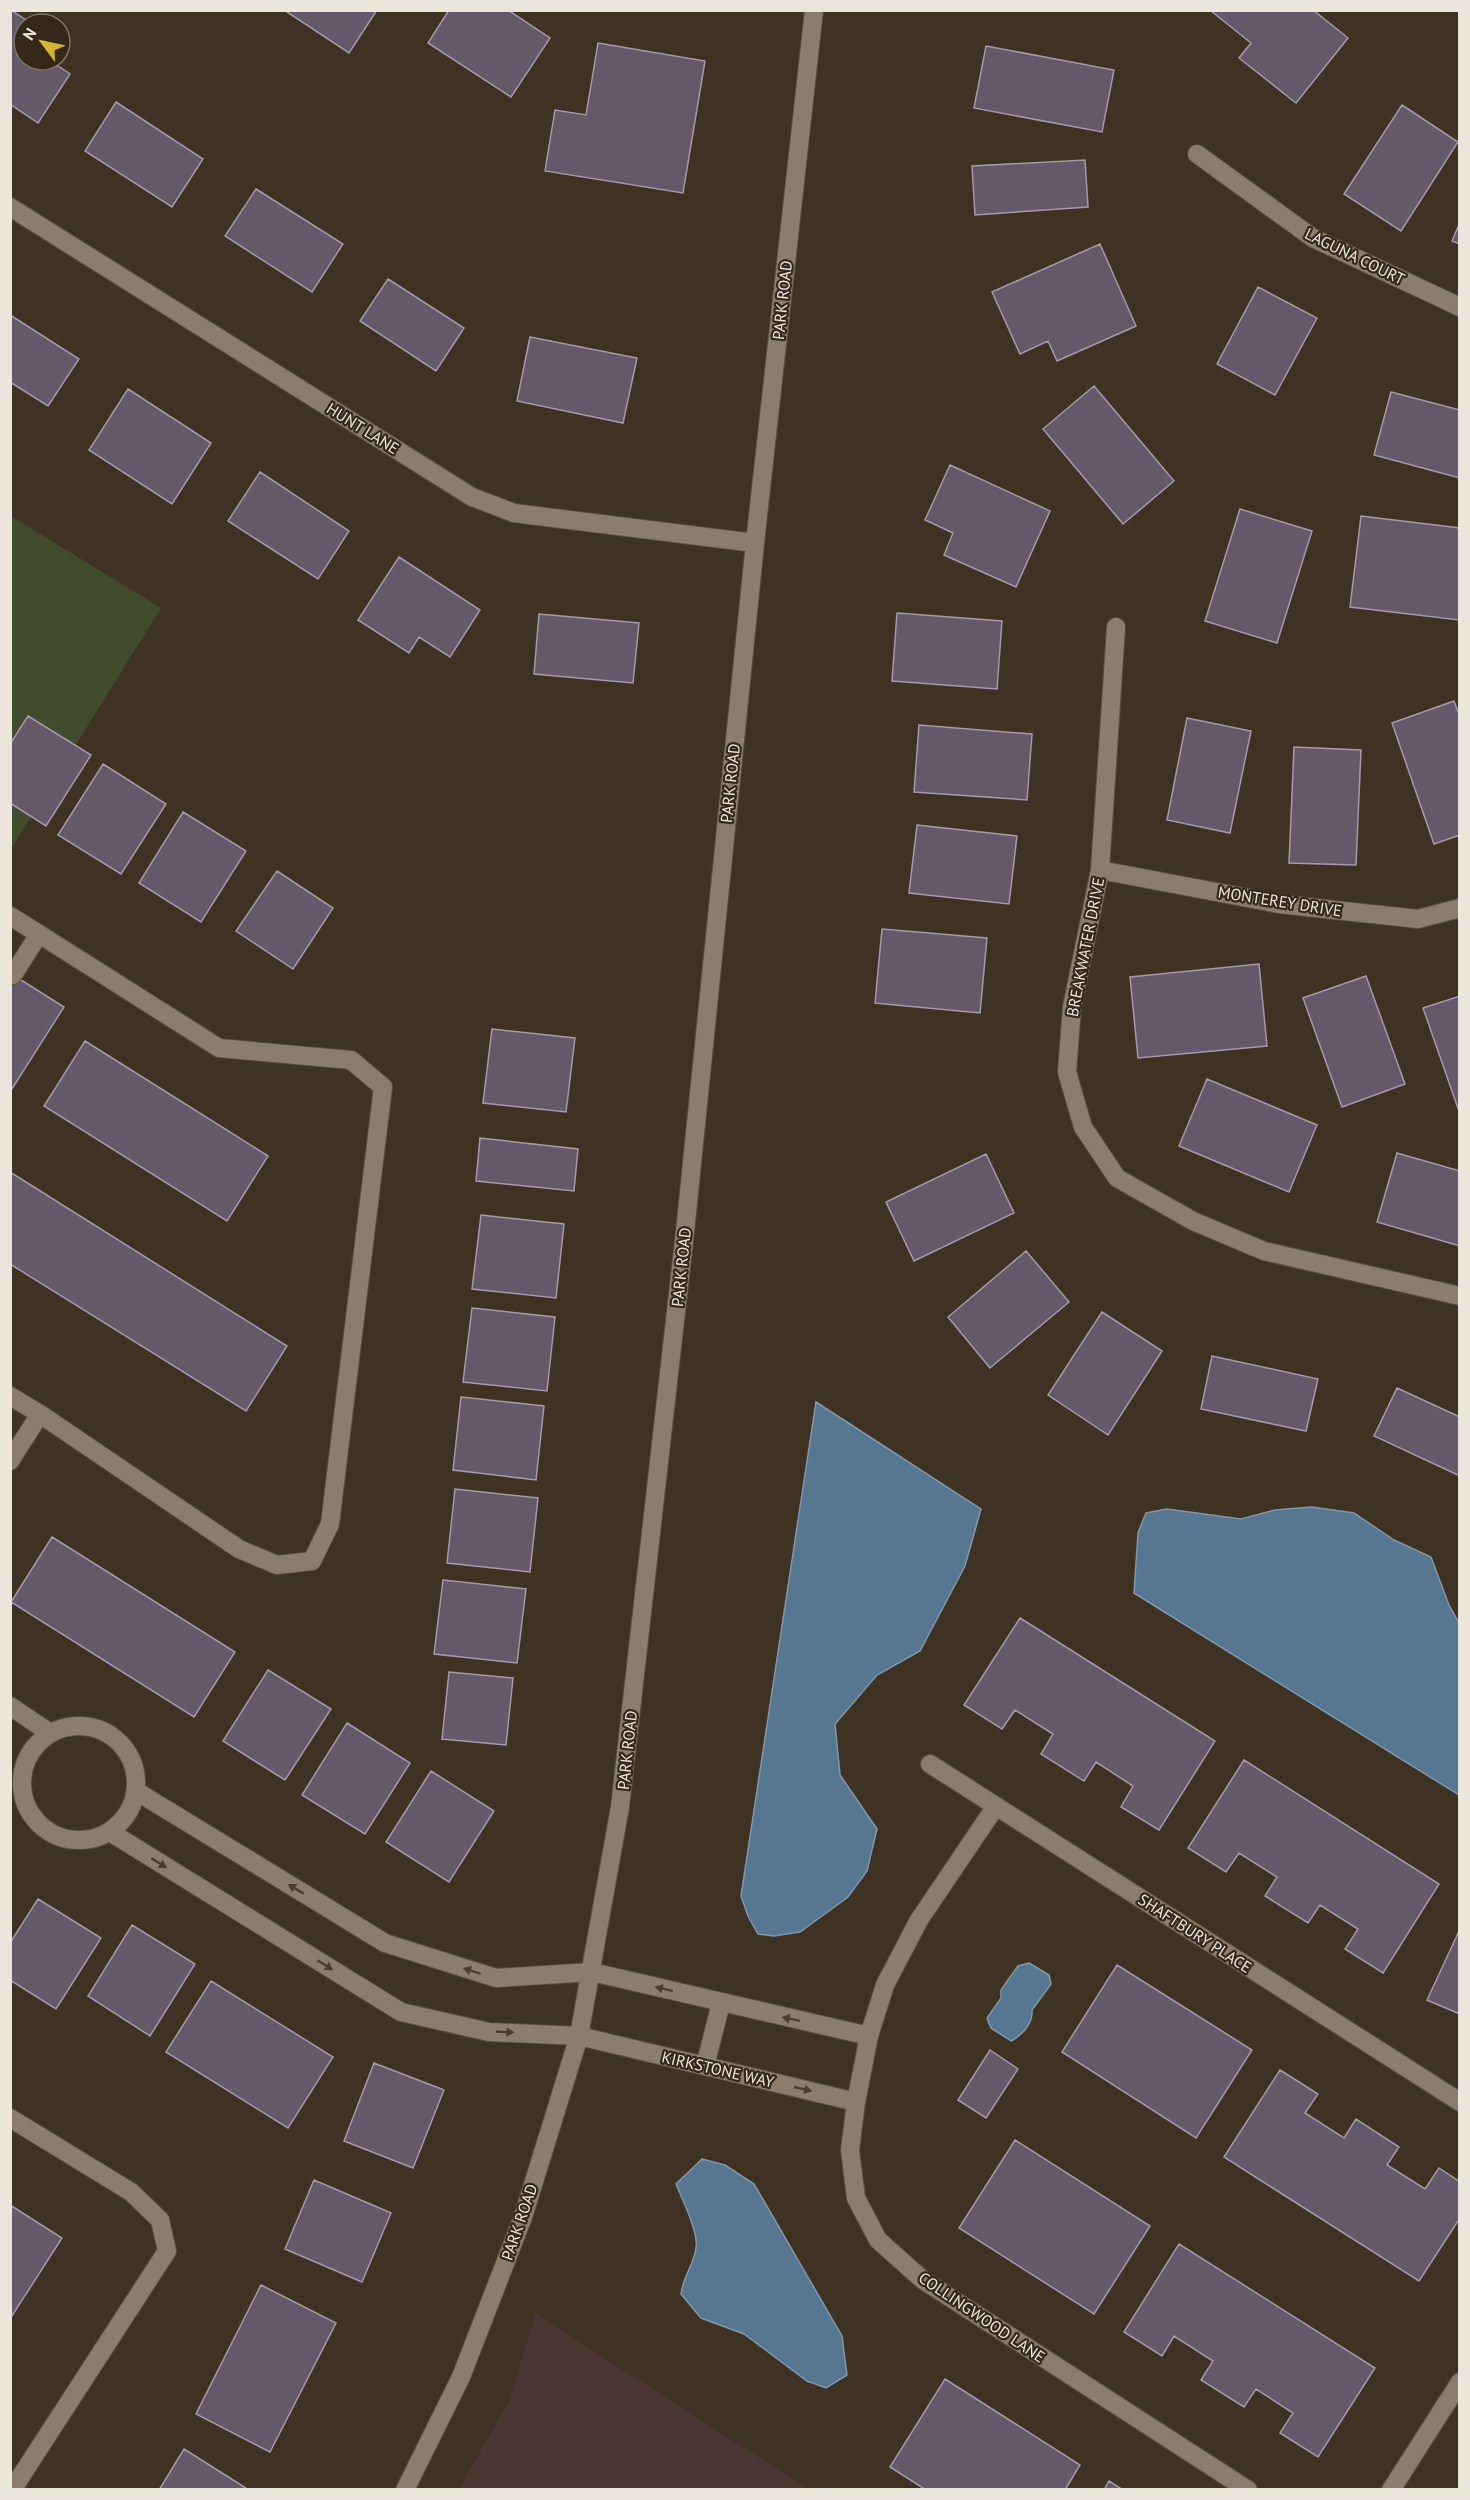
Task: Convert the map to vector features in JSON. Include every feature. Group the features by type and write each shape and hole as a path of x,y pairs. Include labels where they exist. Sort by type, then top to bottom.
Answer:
{"street":[{"name":"PARK ROAD","path":"405,2490 461,2377 519,2228 579,2036 620,1807 687,1220 754,543 814,10"},
{"name":"LAGUNA COURT","path":"1197,154 1312,238 1460,307"},
{"name":"HUNT LANE","path":"10,207 472,497 514,513 754,543"},
{"name":"BREAKWATER DRIVE","path":"1116,627 1100,870 1072,1008 1067,1072 1083,1127 1117,1178 1193,1221 1264,1251 1460,1296"},
{"name":"MONTEREY DRIVE","path":"1100,870 1279,904 1418,920 1460,908"},
{"path":"10,916 219,1048 351,1060 383,1087 330,1524 312,1561 276,1565 239,1549 10,1396"},
{"path":"13,975 39,934"},
{"path":"10,1461 40,1414"},
{"path":"10,1706 50,1733"},
{"path":"86,1725 103,1730 118,1740 130,1755 136,1773 136,1791 132,1807 123,1821 110,1832 92,1839 74,1840 55,1835 39,1825 28,1810 16,1769 37,1743 50,1733 67,1726 86,1725"},
{"name":"SHAFTBURY PLACE","path":"930,1764 1460,2102"},
{"path":"136,1791 385,1943 496,1978 592,1972 868,2036"},
{"name":"COLLINGWOOD LANE","path":"996,1806 919,1920 885,1985 868,2036 856,2102 850,2150 856,2199 878,2240 923,2280 1248,2490"},
{"name":"KIRKSTONE WAY","path":"110,1832 401,2012 489,2032 579,2036 856,2102"},
{"path":"705,2066 721,2003"},
{"path":"10,2118 131,2192 160,2220 166,2251 12,2490"},
{"path":"1391,2490 1460,2382"}],"shaded area":[{"path":"536,2313 808,2489 459,2489 509,2401"}],"green space":[{"path":"11,516 161,608 11,849"}],"water":[{"path":"816,1402 981,1509 965,1566 920,1651 877,1675 835,1724 840,1775 877,1829 867,1871 848,1897 800,1932 774,1936 758,1934 741,1896"},
{"path":"1312,1507 1354,1513 1394,1540 1431,1557 1449,1605 1459,1623 1459,1795 1134,1593 1138,1533 1146,1513 1167,1509 1241,1519 1275,1510"},
{"path":"1029,1963 1049,1975 1051,1984 1032,2010 1031,2020 1026,2028 1011,2041 991,2028 987,2018 1001,1998 1001,1990 1018,1966"},
{"path":"702,2159 725,2165 754,2184 842,2336 847,2375 826,2388 807,2381 744,2334 701,2318 681,2294 695,2254 696,2242 689,2216 676,2184"}],"building":[{"path":"11,10 14,12 12,12 12,72 67,72 70,74 38,123 10,104"},
{"path":"284,10 377,10 349,53"},
{"path":"449,10 508,10 550,38 511,97 428,43"},
{"path":"1210,10 1313,10 1348,38 1296,103 1239,58 1251,43"},
{"path":"598,43 705,61 683,193 545,171 555,110 586,115"},
{"path":"986,46 1114,70 1102,132 974,108"},
{"path":"116,102 203,159 172,207 85,151"},
{"path":"1402,105 1458,142 1401,231 1344,194"},
{"path":"1085,160 1088,207 975,215 972,166"},
{"path":"256,189 343,244 312,292 225,236"},
{"path":"1460,222 1460,244 1452,241"},
{"path":"1100,244 1136,326 1057,361 1048,341 1020,354 992,292"},
{"path":"388,279 464,328 436,371 360,321"},
{"path":"1258,287 1317,318 1275,395 1217,364"},
{"path":"10,315 79,359 48,406 10,382"},
{"path":"530,337 637,358 623,423 517,401"},
{"path":"1094,386 1174,481 1123,524 1043,429"},
{"path":"128,389 211,443 172,504 89,450"},
{"path":"1391,392 1460,410 1460,478 1374,455"},
{"path":"950,465 1050,511 1016,587 944,555 953,533 925,520"},
{"path":"260,472 349,531 318,579 228,521"},
{"path":"1240,509 1312,531 1277,643 1205,621"},
{"path":"1361,516 1460,528 1459,620 1350,607"},
{"path":"399,557 480,610 450,657 419,637 409,653 358,620"},
{"path":"897,613 1002,621 997,689 892,681"},
{"path":"539,614 639,623 633,683 534,674"},
{"path":"1454,701 1460,717 1460,835 1434,844 1392,723"},
{"path":"28,716 91,755 46,826 10,803 10,744"},
{"path":"1187,718 1251,731 1230,833 1167,820"},
{"path":"919,725 1032,734 1027,800 914,792"},
{"path":"1294,747 1361,750 1356,865 1289,863"},
{"path":"103,764 166,804 121,874 58,835"},
{"path":"183,812 246,851 201,922 139,883"},
{"path":"917,825 1017,836 1009,904 909,893"},
{"path":"277,871 333,908 293,969 236,931"},
{"path":"882,929 987,938 980,1013 875,1003"},
{"path":"1259,964 1267,1046 1138,1058 1130,977"},
{"path":"10,973 64,1007 10,1092"},
{"path":"1366,976 1405,1084 1342,1107 1303,998"},
{"path":"1460,996 1460,1114 1423,1008"},
{"path":"492,1029 575,1038 566,1112 483,1103"},
{"path":"85,1041 268,1156 227,1221 44,1106"},
{"path":"1207,1079 1317,1125 1289,1192 1179,1146"},
{"path":"480,1138 578,1149 574,1191 476,1181"},
{"path":"1397,1153 1460,1171 1460,1246 1377,1222"},
{"path":"986,1154 1014,1213 914,1261 886,1202"},
{"path":"10,1172 287,1346 246,1411 10,1264"},
{"path":"481,1215 564,1224 556,1298 472,1289"},
{"path":"1026,1251 1069,1302 990,1368 948,1317"},
{"path":"472,1308 555,1317 547,1391 463,1382"},
{"path":"1102,1312 1162,1351 1108,1435 1048,1395"},
{"path":"1212,1356 1318,1379 1306,1431 1201,1409"},
{"path":"1397,1388 1460,1417 1460,1476 1374,1436"},
{"path":"461,1397 544,1406 536,1480 453,1470"},
{"path":"455,1489 538,1498 530,1572 447,1563"},
{"path":"52,1537 235,1652 194,1717 11,1602"},
{"path":"443,1580 526,1589 517,1663 434,1654"},
{"path":"1020,1618 1215,1741 1159,1830 1121,1807 1133,1786 1096,1762 1084,1781 1041,1754 1053,1734 1015,1710 1002,1729 964,1705"},
{"path":"268,1670 331,1709 285,1780 223,1741"},
{"path":"449,1672 513,1678 506,1745 442,1739"},
{"path":"347,1723 410,1763 365,1834 302,1795"},
{"path":"1244,1760 1439,1884 1383,1973 1345,1949 1358,1929 1320,1905 1308,1923 1265,1896 1277,1877 1239,1853 1226,1872 1188,1848"},
{"path":"431,1771 494,1811 449,1882 386,1842"},
{"path":"38,1899 101,1938 56,2009 10,1980 10,1943"},
{"path":"132,1925 195,1964 150,2036 88,1996"},
{"path":"1460,1929 1460,2014 1427,2000"},
{"path":"1117,1965 1252,2050 1196,2138 1062,2052"},
{"path":"211,1981 333,2057 288,2128 166,2052"},
{"path":"990,2050 1018,2069 986,2118 958,2100"},
{"path":"374,2063 444,2090 413,2168 344,2141"},
{"path":"1280,2070 1318,2094 1305,2113 1344,2138 1356,2119 1399,2147 1387,2165 1425,2189 1439,2168 1460,2182 1460,2218 1419,2281 1224,2157"},
{"path":"1015,2140 1150,2226 1094,2314 959,2228"},
{"path":"314,2180 391,2213 362,2282 285,2249"},
{"path":"10,2205 62,2238 10,2319"},
{"path":"1179,2244 1375,2368 1318,2457 1280,2433 1293,2413 1256,2389 1244,2407 1201,2380 1213,2361 1174,2336 1162,2356 1124,2332"},
{"path":"261,2285 336,2323 270,2452 196,2414"},
{"path":"945,2379 1080,2465 1065,2490 926,2490 890,2467"},
{"path":"184,2449 249,2490 159,2490"},
{"path":"1109,2481 1123,2490 1104,2490"}]}
